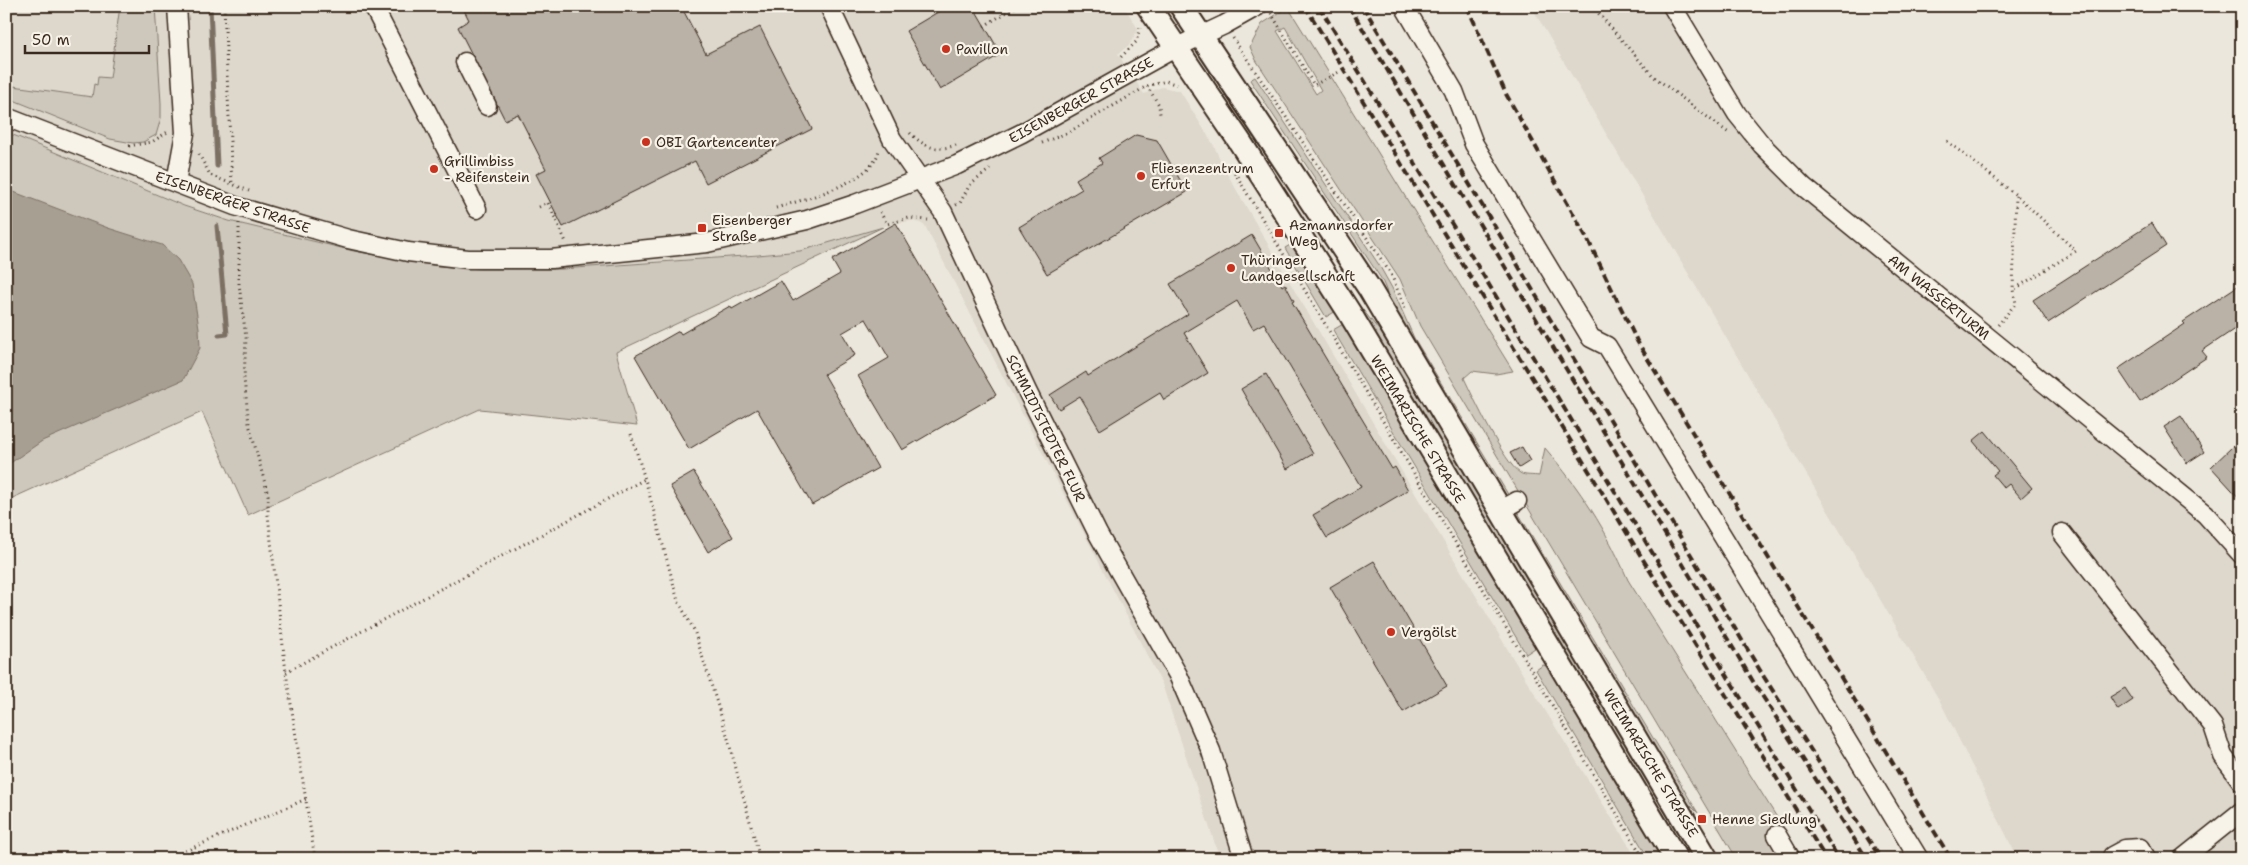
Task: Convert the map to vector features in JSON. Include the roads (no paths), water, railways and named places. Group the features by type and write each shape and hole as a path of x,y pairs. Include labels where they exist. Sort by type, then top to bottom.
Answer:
{"main road":[{"name":"WEIMARISCHE STRASSE","path":"1181,6 1369,288 1509,505 1707,859"},
{"name":"WEIMARISCHE STRASSE","path":"1145,15 1168,52 1240,142 1349,312 1676,859"}],"street":[{"path":"176,182 185,134 177,6"},
{"path":"373,6 477,209"},
{"name":"SCHMIDTSTEDTER FLUR","path":"829,6 892,139 943,212 1098,534 1178,676 1211,751 1244,859"},
{"path":"1202,36 1258,6"},
{"path":"1404,6 1454,91 1474,144 1591,338 1607,346 1919,859"},
{"name":"AM WASSERTURM","path":"1672,6 1737,114 1762,145 1804,188 2205,514 2242,555"},
{"name":"EISENBERGER STRASSE","path":"6,117 242,208 348,239 408,252 468,259 552,259 686,246 748,235 807,220 921,180 957,165 1022,133 1168,52 1202,36"},
{"path":"464,62 487,106"},
{"path":"2062,533 2213,726 2223,756 2242,782"},
{"path":"2182,859 2242,811"},
{"path":"1777,835 1787,857"},
{"path":"2112,856 2125,849 2140,848 2147,859"}],"waterway":[{"path":"210,6 217,166"},
{"path":"217,226 227,334 219,335"}],"railway":[{"path":"1305,6 1826,859"},
{"path":"1319,6 1839,859"},
{"path":"1349,6 1754,683 1867,859"},
{"path":"1363,6 1764,677 1881,859"},
{"path":"1467,6 1506,94 1588,240 1637,341 1951,859"}],"place":[{"name":"Pavillon","path":"946,49"},
{"name":"OBI Gartencenter","path":"646,142"},
{"name":"Grillimbiss - Reifenstein","path":"434,169"},
{"name":"Fliesenzentrum Erfurt","path":"1141,176"},
{"name":"Eisenberger Straße","path":"702,228"},
{"name":"Azmannsdorfer Weg","path":"1279,233"},
{"name":"Thüringer Landgesellschaft","path":"1231,268"},
{"name":"Vergölst","path":"1391,632"},
{"name":"Henne Siedlung","path":"1702,819"}]}
